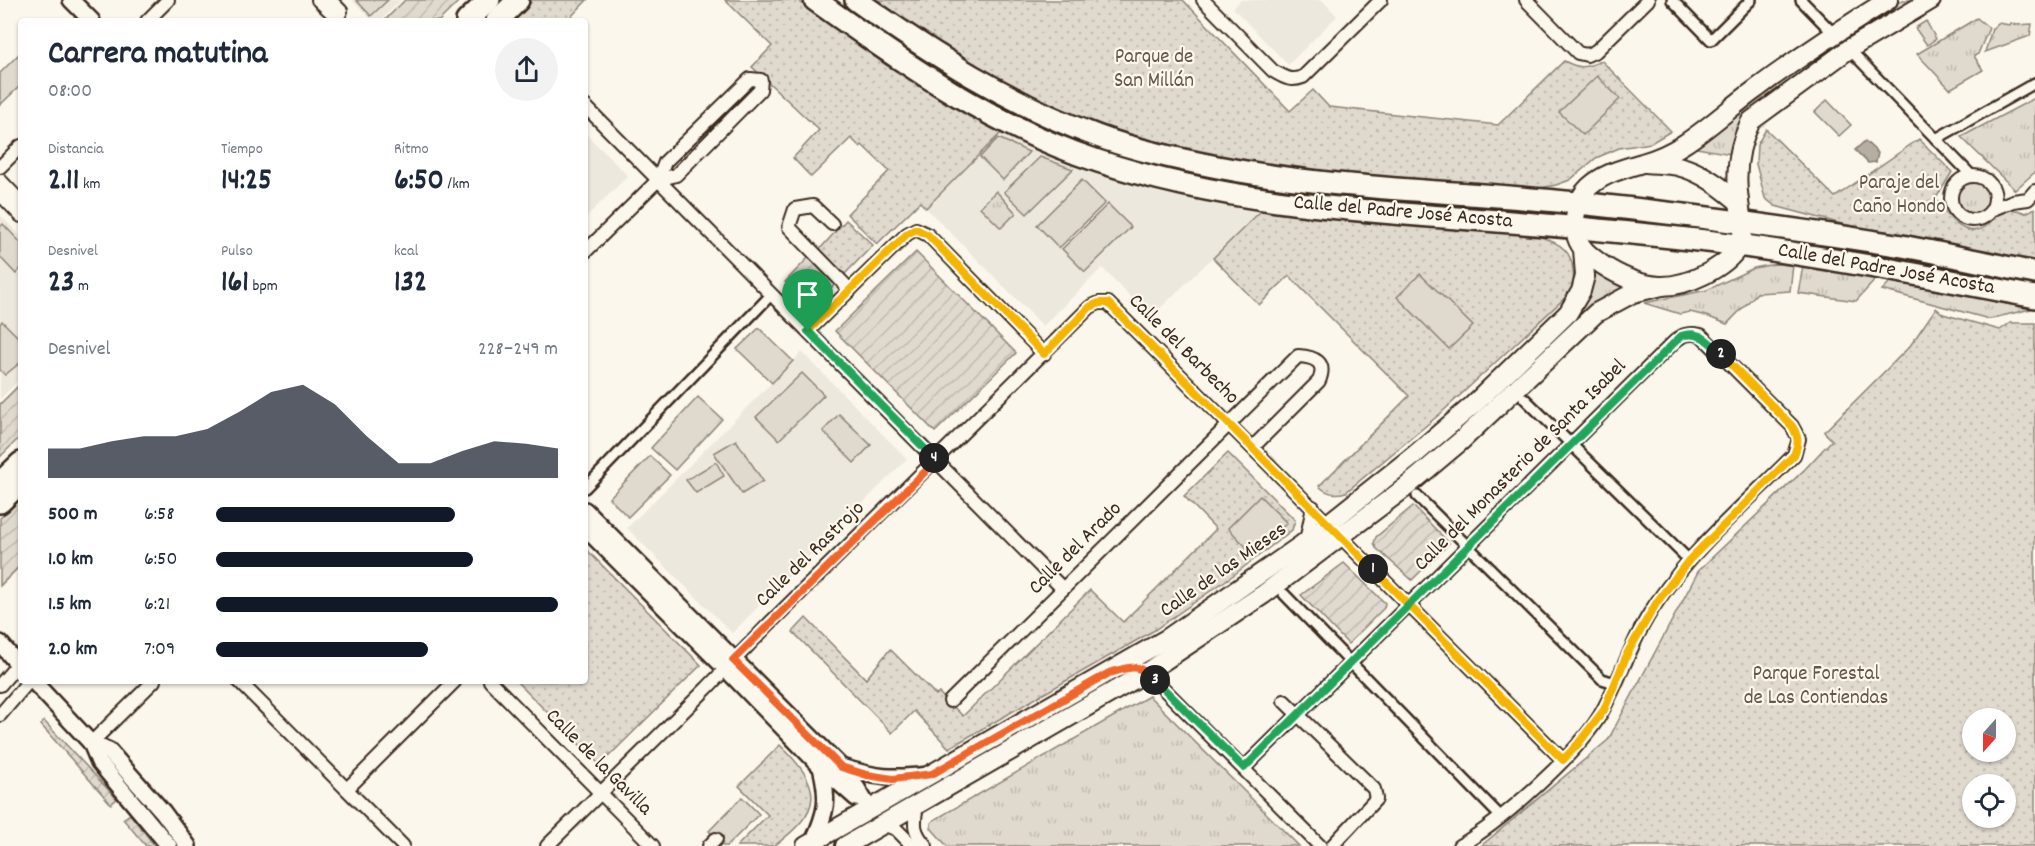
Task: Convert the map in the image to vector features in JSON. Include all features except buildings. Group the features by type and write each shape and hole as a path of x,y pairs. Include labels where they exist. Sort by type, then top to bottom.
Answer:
{"highway":[{"path":"459,18 477,0"},
{"path":"470,18 489,0"},
{"path":"487,18 504,0"},
{"path":"500,18 518,0"},
{"name":"Calle del Padre José Acosta","path":"815,0 896,58 994,116 1059,147 1171,183 1279,202 1575,227 1739,245 1891,269 2035,297"},
{"name":"Calle del Padre José Acosta","path":"856,0 959,70 1006,96 1099,137 1227,170 1297,180 1390,189 1740,212 2035,273"},
{"path":"0,483 18,466"},
{"path":"0,502 18,485"}],"main road":[{"path":"1575,227 1578,203 1590,186 1608,174 1644,163 1684,144 1755,89 1888,0"},
{"path":"1739,245 1739,157 1741,139 1750,121 1849,50 1931,0"},
{"path":"1644,163 1678,166 1703,176 1721,188 1740,212"},
{"name":"Calle de las Mieses","path":"870,810 1168,638 1306,541 1412,457 1473,405 1568,313 1581,291 1585,276 1582,249 1575,227"},
{"name":"Calle de las Mieses","path":"844,846 1147,672 1342,537 1438,459 1516,390 1596,313 1633,293 1702,276 1720,266 1739,245"},
{"path":"1582,249 1612,271 1633,280 1662,286"},
{"path":"1239,610 1253,591 1325,540 1330,532 1328,522 1346,526 1402,482 1438,459"},
{"path":"1109,673 1134,666 1147,672 1168,638"},
{"path":"816,845 863,826 869,820 870,810 917,804"}],"street":[{"path":"71,0 89,18"},
{"path":"150,18 168,0"},
{"path":"318,0 335,16 339,15 341,11 330,0"},
{"path":"1203,0 1273,71 1294,80 1303,77 1381,0"},
{"path":"1526,0 1578,53 1587,55 1596,51 1648,0"},
{"path":"1672,0 1711,39 1751,0"},
{"path":"1801,0 1834,34"},
{"path":"1849,50 1971,175"},
{"path":"588,249 658,180 665,162 750,79 761,80 760,90 676,174 658,180"},
{"path":"1936,139 2035,83"},
{"path":"588,109 1063,589"},
{"path":"0,167 18,149"},
{"path":"1993,209 1995,194 1989,182 1977,175 1971,175 1957,182 1953,188 1951,195 1955,210 1960,215 1974,220 1982,219 1993,209 2013,201 2028,199 2035,192"},
{"path":"0,180 18,198"},
{"path":"0,194 18,213"},
{"path":"1995,194 2013,201"},
{"path":"832,224 813,206 795,209 789,227 850,290"},
{"path":"808,331 907,234 916,229 928,235 1044,354"},
{"path":"588,485 767,299"},
{"name":"Calle del Rastrojo","path":"547,846 1090,307 1099,303 1108,303"},
{"name":"Calle del Barbecho","path":"1108,303 1563,760"},
{"name":"Calle del Monasterio de Santa Isabel","path":"1244,768 1671,345 1681,336 1690,333 1701,335 1709,342 1792,426 1799,439 1799,444 1794,455 1689,560"},
{"name":"Calle del Barbecho","path":"1229,424 1298,356 1312,357 1320,363 1322,373 1319,381 1253,447"},
{"path":"1459,846 1502,817 1563,760 1598,719 1637,635 1657,602 1689,560 1524,398"},
{"name":"Calle del Arado","path":"950,701 1229,424"},
{"path":"1417,496 1602,679 1615,683"},
{"path":"1306,541 1313,507"},
{"path":"588,513 729,664 821,767 870,810"},
{"path":"588,531 841,767 870,810"},
{"path":"1284,594 1502,817"},
{"path":"0,643 18,664"},
{"path":"0,685 18,668"},
{"path":"1147,672 1320,846"},
{"path":"0,715 26,684"},
{"path":"36,684 91,743 99,762 169,846"},
{"path":"91,743 151,684"},
{"path":"242,684 403,846"},
{"path":"346,789 452,684"},
{"name":"Calle de la Gavilla","path":"493,684 653,846"},
{"path":"1284,701 1374,789 1376,799 1332,846"},
{"path":"91,743 109,751 163,812 189,846"},
{"path":"816,845 827,792 821,767"},
{"path":"841,767 867,775 893,779 932,774"},
{"path":"917,804 914,824 916,834 926,846"},
{"path":"882,824 896,829 912,846"}],"shaded area":[{"path":"352,0 401,0 383,18 370,18"},
{"path":"1241,0 1322,0 1337,16 1288,65 1233,8"},
{"path":"1002,132 1083,169 1160,193 1262,210 1151,317 1102,268 1043,326 926,208"},
{"path":"588,136 628,176 588,215"},
{"path":"1865,141 1878,153 1876,162 1868,163 1855,150"},
{"path":"0,215 18,233 18,381 0,399"},
{"path":"802,352 907,459 732,633 627,528"}],"green space":[{"path":"356,0 388,0 371,16"},
{"path":"405,0 460,0 442,18 387,18"},
{"path":"525,0 587,0 570,18 507,18"},
{"path":"725,0 797,0 886,65 1002,132 926,208 920,202 877,244 847,214 889,171 862,145 860,147 851,138 811,177 793,158 819,130 752,67 772,46"},
{"name":"Parque de San Millán","path":"870,0 1183,0 1290,111 1313,90 1329,107 1498,125 1564,61 1583,67 1602,61 1671,131 1651,143 1619,148 1596,158 1570,180 1534,189 1371,178 1263,166 1156,144 1072,114 973,66"},
{"path":"1902,0 1919,0 1850,43 1843,36"},
{"path":"1977,18 1989,28 1978,54 1974,56 1983,70 1950,89 1917,54"},
{"path":"1926,21 1936,39 1927,45 1915,28"},
{"path":"1998,23 2032,24 2030,36 1985,52 1992,29"},
{"path":"1834,41 1841,49 1742,120 1735,133 1731,154 1691,147"},
{"path":"18,55 18,88 0,105 0,73"},
{"path":"1597,76 1620,99 1583,135 1559,112"},
{"path":"2035,98 2035,172 2015,190 1961,137"},
{"path":"1827,100 1851,125 1839,136 1815,112"},
{"name":"Paraje del Caño Hondo","path":"1766,129 1835,197 1919,139 1952,172 1936,198 1950,218 1962,228 1977,230 1985,227 2002,211 2014,210 2026,213 2035,208 2035,262 1909,235 1842,224 1775,206 1765,198 1756,164 1757,145"},
{"path":"998,138 1029,152 1003,180 980,157"},
{"path":"1040,157 1073,169 1027,214 1004,192"},
{"path":"1082,180 1105,203 1059,248 1037,225"},
{"path":"1973,180 1985,186 1991,198 1985,210 1973,216 1961,210 1955,198 1961,186"},
{"path":"996,191 1016,213 1001,228 980,207"},
{"path":"1108,204 1131,227 1085,272 1062,249"},
{"path":"1262,210 1530,234 1553,241 1569,255 1574,277 1573,286 1569,294 1440,414 1346,492 1331,493 1319,486 1409,396 1289,276 1259,305 1213,258"},
{"path":"846,220 873,245 845,274 819,250"},
{"path":"3,224 18,240 18,272 16,274 0,257 0,227"},
{"path":"916,252 1016,353 935,432 835,331"},
{"path":"809,257 836,283 812,307 785,282"},
{"path":"1775,264 1793,265 1790,291 1757,293 1727,324 1706,316 1690,312 1680,314 1644,303 1707,290 1754,268"},
{"path":"1803,266 1877,278 1856,301 1798,293"},
{"path":"1593,270 1626,288 1577,324 1571,319"},
{"path":"1420,274 1473,326 1449,349 1397,297"},
{"path":"1892,280 2031,309 1989,319 1882,290"},
{"name":"Parque Forestal de Las Contiendas","path":"1936,308 1943,314 2000,330 2010,323 2035,323 2035,846 1481,846 1608,740 1699,570 1805,469 1832,440 1824,432 1910,346"},
{"path":"2,321 18,337 18,364 5,375 0,370 0,324"},
{"path":"759,328 793,361 772,383 737,349"},
{"path":"802,373 824,395 779,440 756,417"},
{"path":"18,386 18,439 0,457 0,404"},
{"path":"698,397 722,419 675,470 651,448"},
{"path":"839,414 871,445 854,463 823,431"},
{"path":"736,440 763,481 742,494 714,453"},
{"path":"1228,453 1295,520 1292,530 1235,574 1153,631 949,748 914,711 892,733 793,632 806,618 866,679 890,649 936,695 939,693 963,716 1090,590 1123,622 1216,529 1184,496"},
{"path":"650,456 670,475 628,517 609,498"},
{"path":"716,462 724,476 696,493 686,480"},
{"path":"1260,496 1287,523 1253,554 1228,528"},
{"path":"18,501 18,568 0,586 0,518"},
{"path":"1413,506 1449,543 1412,580 1376,548 1374,543 1376,537"},
{"path":"588,551 701,665 600,765 519,684 588,684"},
{"path":"1344,563 1385,603 1384,608 1348,644 1301,595"},
{"path":"1149,696 1299,846 947,846 931,828 934,820"},
{"path":"44,721 117,799 111,804 41,725"},
{"path":"780,745 805,774 812,798 809,810 802,821 774,846 737,846 768,815 739,786"},
{"path":"742,797 759,814 727,846 723,846 709,831"},
{"path":"130,814 155,846 146,846 123,819"}],"route":[{"path":"808,331 907,234 916,229 928,235 1044,354 1090,307 1099,303 1108,303 1410,604 1563,760 1604,710 1628,652 1657,602 1689,560 1794,455 1799,444 1799,439 1792,426 1709,342 1701,335 1690,333 1681,336 1671,345 1469,546 1410,604 1351,662 1244,768 1147,672 1134,666 1109,673 932,774 893,779 867,775 841,767 733,660 937,460 808,331"}]}
